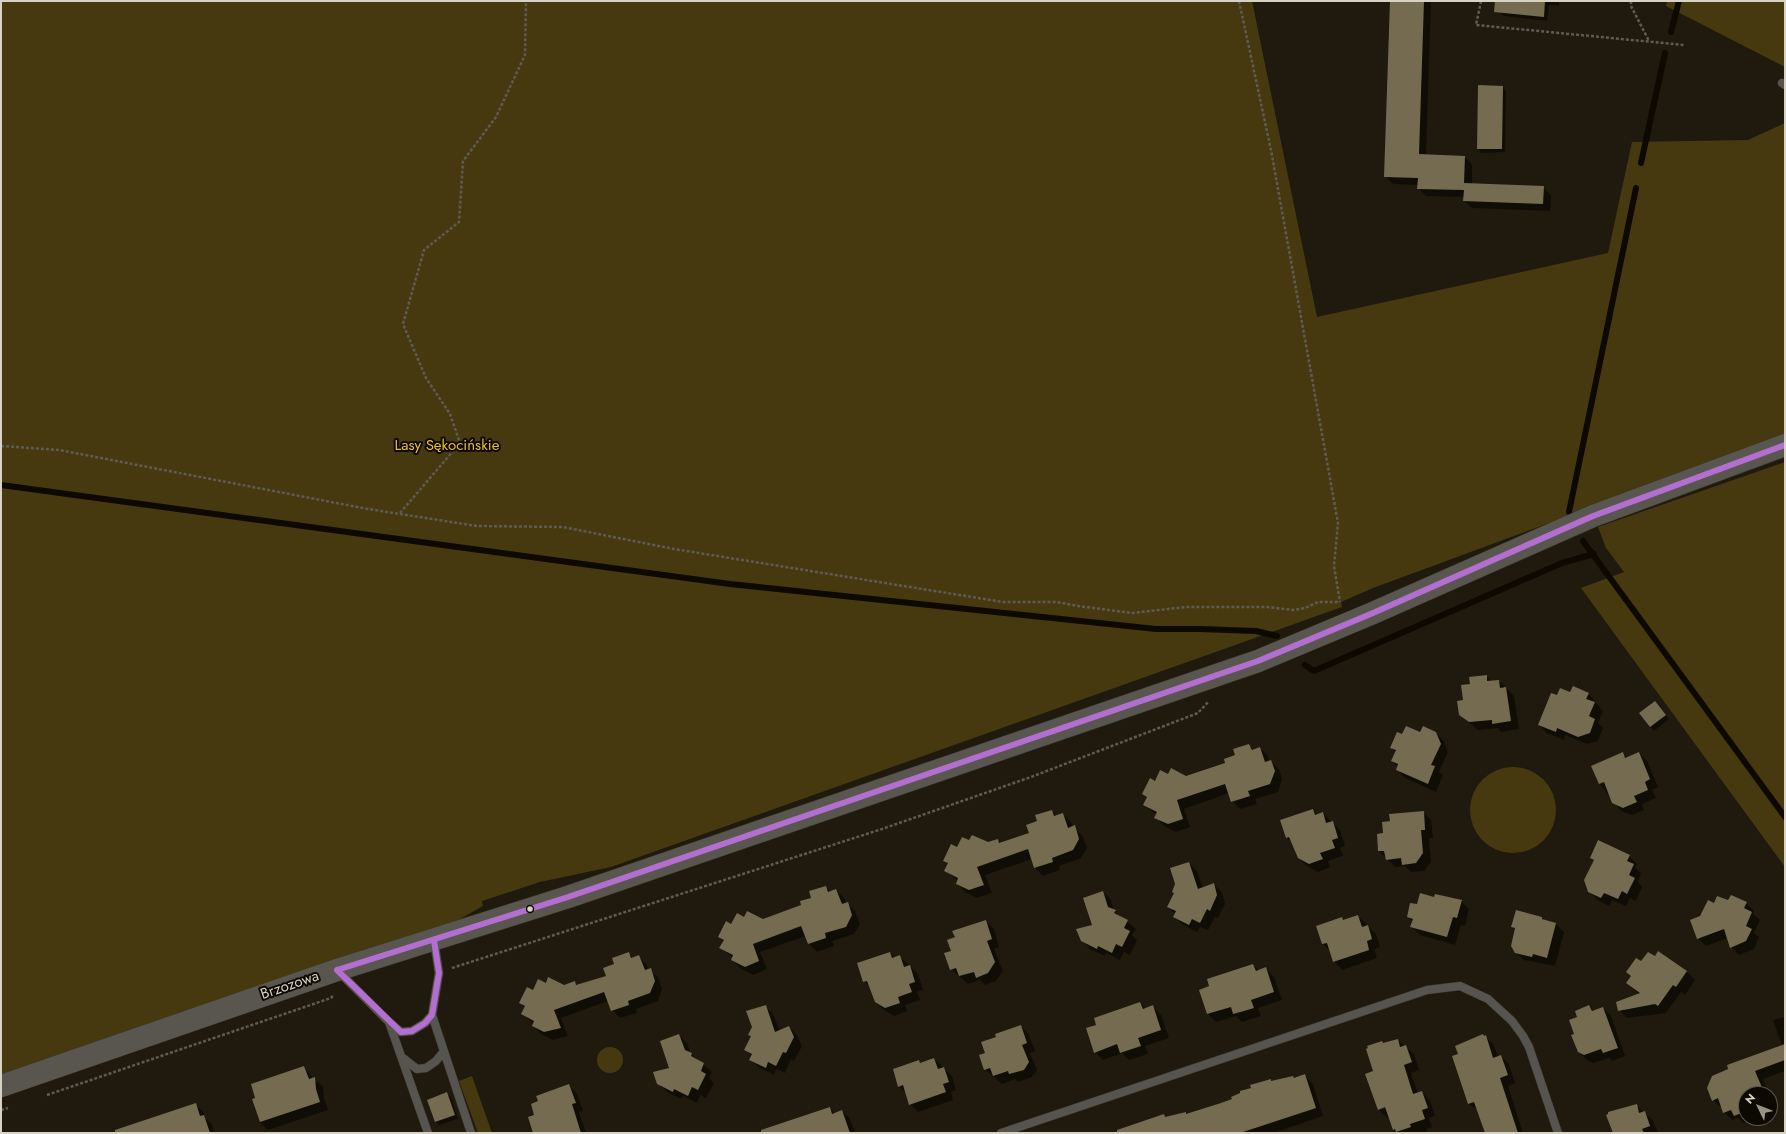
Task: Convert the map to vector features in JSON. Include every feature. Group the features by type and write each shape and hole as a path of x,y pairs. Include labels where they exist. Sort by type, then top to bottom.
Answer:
{"street":[{"name":"Brzozowa","path":"1,1086 337,970 568,897 1258,661 1373,614 1593,516 1785,446"}],"lane":[{"path":"434,940 439,973 432,1015 471,1133"},
{"path":"337,970 401,1032 412,1031 425,1023 432,1015"},
{"path":"1001,1133 1427,990 1460,986 1488,999 1512,1021 1523,1036 1529,1047 1558,1133"},
{"path":"389,1022 428,1133"},
{"path":"401,1056 417,1069 426,1068 436,1061 444,1051"}],"path":[{"path":"400,513 460,444 450,414 426,378 404,324 424,250 459,222 463,161 496,117 525,55 526,1"},
{"path":"1239,1 1271,150 1338,523 1334,566 1342,607"},
{"path":"1481,1 1476,26 1684,45"},
{"path":"1631,1 1631,6 1649,42"},
{"path":"1,446 59,450 360,508 477,526 563,527 674,549 1003,602 1057,602 1132,613 1186,607 1267,607 1293,610 1305,608 1318,602 1340,602"},
{"path":"439,973 882,829 1031,777 1198,713 1211,697"}],"green space":[{"name":"Lasy Sękocińskie","path":"1,1 1252,1 1317,317 1608,253 1632,142 1748,140 1785,123 1785,436 1373,588 1341,602 1342,607 611,867 540,882 482,901 483,906 449,925 1,1081"},
{"path":"1667,1 1785,1 1785,67 1666,6"},
{"path":"1785,462 1785,867 1581,588 1624,572 1606,548 1598,527"},
{"path":"1513,767 1529,771 1543,780 1552,794 1556,810 1552,826 1543,840 1529,849 1513,853 1497,849 1483,840 1474,826 1470,810 1474,794 1483,780 1497,771"},
{"path":"610,1047 619,1051 623,1060 619,1069 610,1073 601,1069 597,1060 601,1051"},
{"path":"472,1076 492,1133 478,1133 459,1081"}],"building":[{"path":"1390,1 1424,1 1419,154 1465,156 1464,183 1544,186 1543,204 1463,201 1464,190 1417,189 1418,178 1384,177"},
{"path":"1495,1 1545,1 1544,17 1494,12"},
{"path":"1478,85 1503,86 1502,149 1477,149"},
{"path":"1487,675 1487,681 1499,680 1500,688 1506,687 1511,721 1492,724 1492,720 1469,722 1459,715 1457,701 1463,700 1461,685 1470,684 1469,677"},
{"path":"1573,686 1589,693 1586,699 1595,702 1589,716 1595,719 1590,733 1578,737 1557,728 1556,732 1538,725 1551,693 1557,695 1560,688 1570,692"},
{"path":"1655,701 1666,715 1650,727 1639,713"},
{"path":"1406,726 1420,732 1423,726 1436,732 1441,744 1431,765 1435,766 1428,784 1396,770 1398,764 1391,761 1396,750 1390,748 1397,732 1402,734"},
{"path":"1249,744 1252,750 1260,747 1265,762 1271,760 1275,771 1270,784 1248,791 1250,796 1231,802 1225,784 1177,800 1183,819 1168,824 1154,818 1157,812 1143,805 1147,797 1142,794 1150,778 1155,781 1160,770 1168,774 1171,768 1186,776 1225,763 1224,759 1235,755 1233,749"},
{"path":"1623,752 1625,758 1639,752 1650,779 1645,782 1648,790 1634,796 1637,802 1623,808 1612,803 1604,782 1599,784 1591,766"},
{"path":"1313,809 1315,815 1323,812 1326,823 1333,821 1338,838 1332,840 1335,848 1320,853 1323,859 1309,864 1298,858 1289,837 1286,838 1280,820"},
{"path":"1052,810 1054,816 1063,813 1068,828 1075,825 1079,839 1073,850 1052,858 1053,862 1034,868 1028,849 977,867 984,885 969,890 956,884 958,878 944,871 948,863 943,861 951,844 957,847 962,837 969,840 972,835 988,842 998,839 999,843 1029,833 1026,825 1037,821 1035,815"},
{"path":"1424,811 1425,830 1421,830 1423,853 1416,863 1402,865 1401,858 1386,860 1384,851 1378,851 1377,834 1383,833 1382,822 1390,821 1389,814"},
{"path":"1598,840 1630,855 1627,861 1634,864 1629,875 1635,878 1627,894 1622,891 1618,899 1604,893 1601,898 1588,892 1584,880 1594,860 1590,858"},
{"path":"1189,862 1198,889 1214,883 1217,895 1210,911 1207,909 1200,923 1192,919 1189,925 1173,917 1176,911 1167,907 1174,893 1172,892 1175,884 1170,868"},
{"path":"826,886 828,892 836,889 842,904 848,902 852,915 846,927 825,933 826,938 808,944 801,926 753,944 759,961 745,967 731,960 733,955 719,948 724,940 718,937 726,921 731,924 737,913 744,917 747,911 763,919 801,905 800,901 811,898 809,891"},
{"path":"1103,891 1108,907 1116,910 1114,913 1128,920 1124,928 1130,931 1122,947 1116,944 1112,953 1098,946 1097,949 1081,941 1076,929 1092,925 1083,898"},
{"path":"1420,893 1434,897 1435,894 1462,900 1457,918 1453,917 1447,937 1410,927 1413,919 1407,917 1410,903 1417,904"},
{"path":"1731,895 1747,902 1744,908 1752,912 1746,926 1752,929 1746,941 1730,948 1724,929 1697,939 1690,920 1700,916 1708,900 1714,903 1717,896 1728,900"},
{"path":"1516,910 1542,917 1542,919 1556,923 1547,958 1533,954 1532,957 1515,953 1511,946 1515,928 1511,927"},
{"path":"1358,915 1362,927 1368,925 1372,939 1367,941 1369,950 1333,962 1327,943 1322,944 1316,926 1342,917 1343,920"},
{"path":"986,920 992,939 987,941 995,962 988,973 976,978 974,972 959,976 956,968 950,970 944,953 951,951 947,940 955,937 952,931"},
{"path":"1658,951 1687,971 1676,987 1673,985 1658,1006 1655,1004 1618,1011 1616,1002 1640,993 1626,983 1631,976 1626,972 1636,958 1641,961 1648,952 1655,956"},
{"path":"629,952 631,958 639,955 645,970 651,968 655,981 650,993 628,1001 629,1005 611,1011 604,992 554,1010 561,1028 544,1032 532,1026 534,1021 521,1014 525,1006 519,1003 527,987 533,990 538,979 546,983 548,977 564,985 575,981 576,985 606,976 603,968 614,964 612,958"},
{"path":"890,952 892,958 900,955 904,967 910,965 915,982 909,984 912,992 898,997 900,1003 885,1008 875,1002 867,981 863,982 857,963"},
{"path":"1253,964 1256,971 1266,967 1274,992 1251,1000 1254,1008 1233,1014 1231,1007 1207,1014 1199,990 1209,986 1207,979"},
{"path":"1140,1002 1143,1009 1153,1005 1161,1030 1138,1038 1141,1046 1120,1053 1117,1044 1094,1053 1086,1028 1096,1025 1094,1018"},
{"path":"766,1005 775,1032 789,1026 794,1037 786,1053 783,1052 776,1066 768,1062 766,1068 749,1060 752,1054 744,1050 751,1036 748,1035 752,1027 746,1011"},
{"path":"1589,1005 1592,1011 1603,1007 1618,1048 1603,1053 1601,1049 1584,1055 1578,1052 1571,1035 1574,1034 1569,1020 1577,1017 1575,1011"},
{"path":"1021,1025 1027,1043 1022,1045 1029,1062 1024,1070 1009,1074 1008,1071 993,1076 990,1068 984,1070 979,1055 985,1053 981,1042 996,1037 995,1034"},
{"path":"679,1034 685,1050 692,1053 691,1056 704,1063 701,1071 706,1074 698,1090 692,1087 688,1096 674,1089 673,1092 657,1084 653,1072 669,1068 660,1041"},
{"path":"1483,1034 1484,1036 1486,1035 1493,1058 1501,1055 1508,1075 1500,1078 1518,1133 1485,1133 1474,1102 1468,1104 1452,1056 1458,1054 1455,1046"},
{"path":"1398,1039 1400,1047 1406,1045 1412,1062 1404,1065 1413,1094 1422,1091 1428,1108 1422,1110 1425,1119 1410,1124 1411,1127 1396,1132 1395,1129 1393,1130 1385,1107 1378,1110 1365,1074 1373,1071 1366,1049 1368,1048 1367,1046 1382,1041 1383,1043"},
{"path":"1785,1044 1785,1060 1755,1071 1761,1086 1738,1086 1738,1114 1734,1116 1731,1110 1723,1113 1718,1098 1712,1101 1707,1088 1712,1076 1728,1069 1727,1065"},
{"path":"934,1058 938,1069 944,1067 949,1082 943,1084 946,1092 909,1105 903,1085 898,1087 893,1069 919,1060 920,1063"},
{"path":"304,1066 309,1079 315,1077 316,1089 320,1102 260,1122 252,1099 255,1098 251,1084"},
{"path":"1305,1074 1316,1108 1240,1133 1117,1133 1117,1130 1164,1114 1165,1117 1186,1112 1186,1114 1221,1103 1232,1099 1231,1097 1240,1093 1240,1091 1251,1088 1250,1085 1271,1079 1271,1081 1293,1076 1294,1078"},
{"path":"569,1084 576,1103 572,1104 581,1133 533,1133 528,1117 534,1115 531,1104 538,1101 536,1096"},
{"path":"447,1092 455,1115 435,1122 427,1100"},
{"path":"196,1103 200,1116 204,1115 210,1133 115,1133 115,1130"},
{"path":"1637,1104 1639,1113 1645,1111 1650,1126 1642,1129 1644,1133 1613,1133 1606,1115 1608,1112"},
{"path":"830,1107 832,1114 842,1110 850,1133 761,1133 761,1130"}],"waterway":[{"path":"1671,32 1679,1"},
{"path":"1641,163 1665,53"},
{"path":"1569,512 1636,188"},
{"path":"1,485 730,584 1156,629 1256,631 1277,636"},
{"path":"1583,541 1785,817"},
{"path":"1305,665 1314,671 1562,563 1594,554"}],"transit line":[{"path":"337,970 568,897 1258,661 1373,613 1593,516 1785,445"},
{"path":"337,970 401,1032 412,1031 425,1023 432,1015 439,973 434,940"}]}
